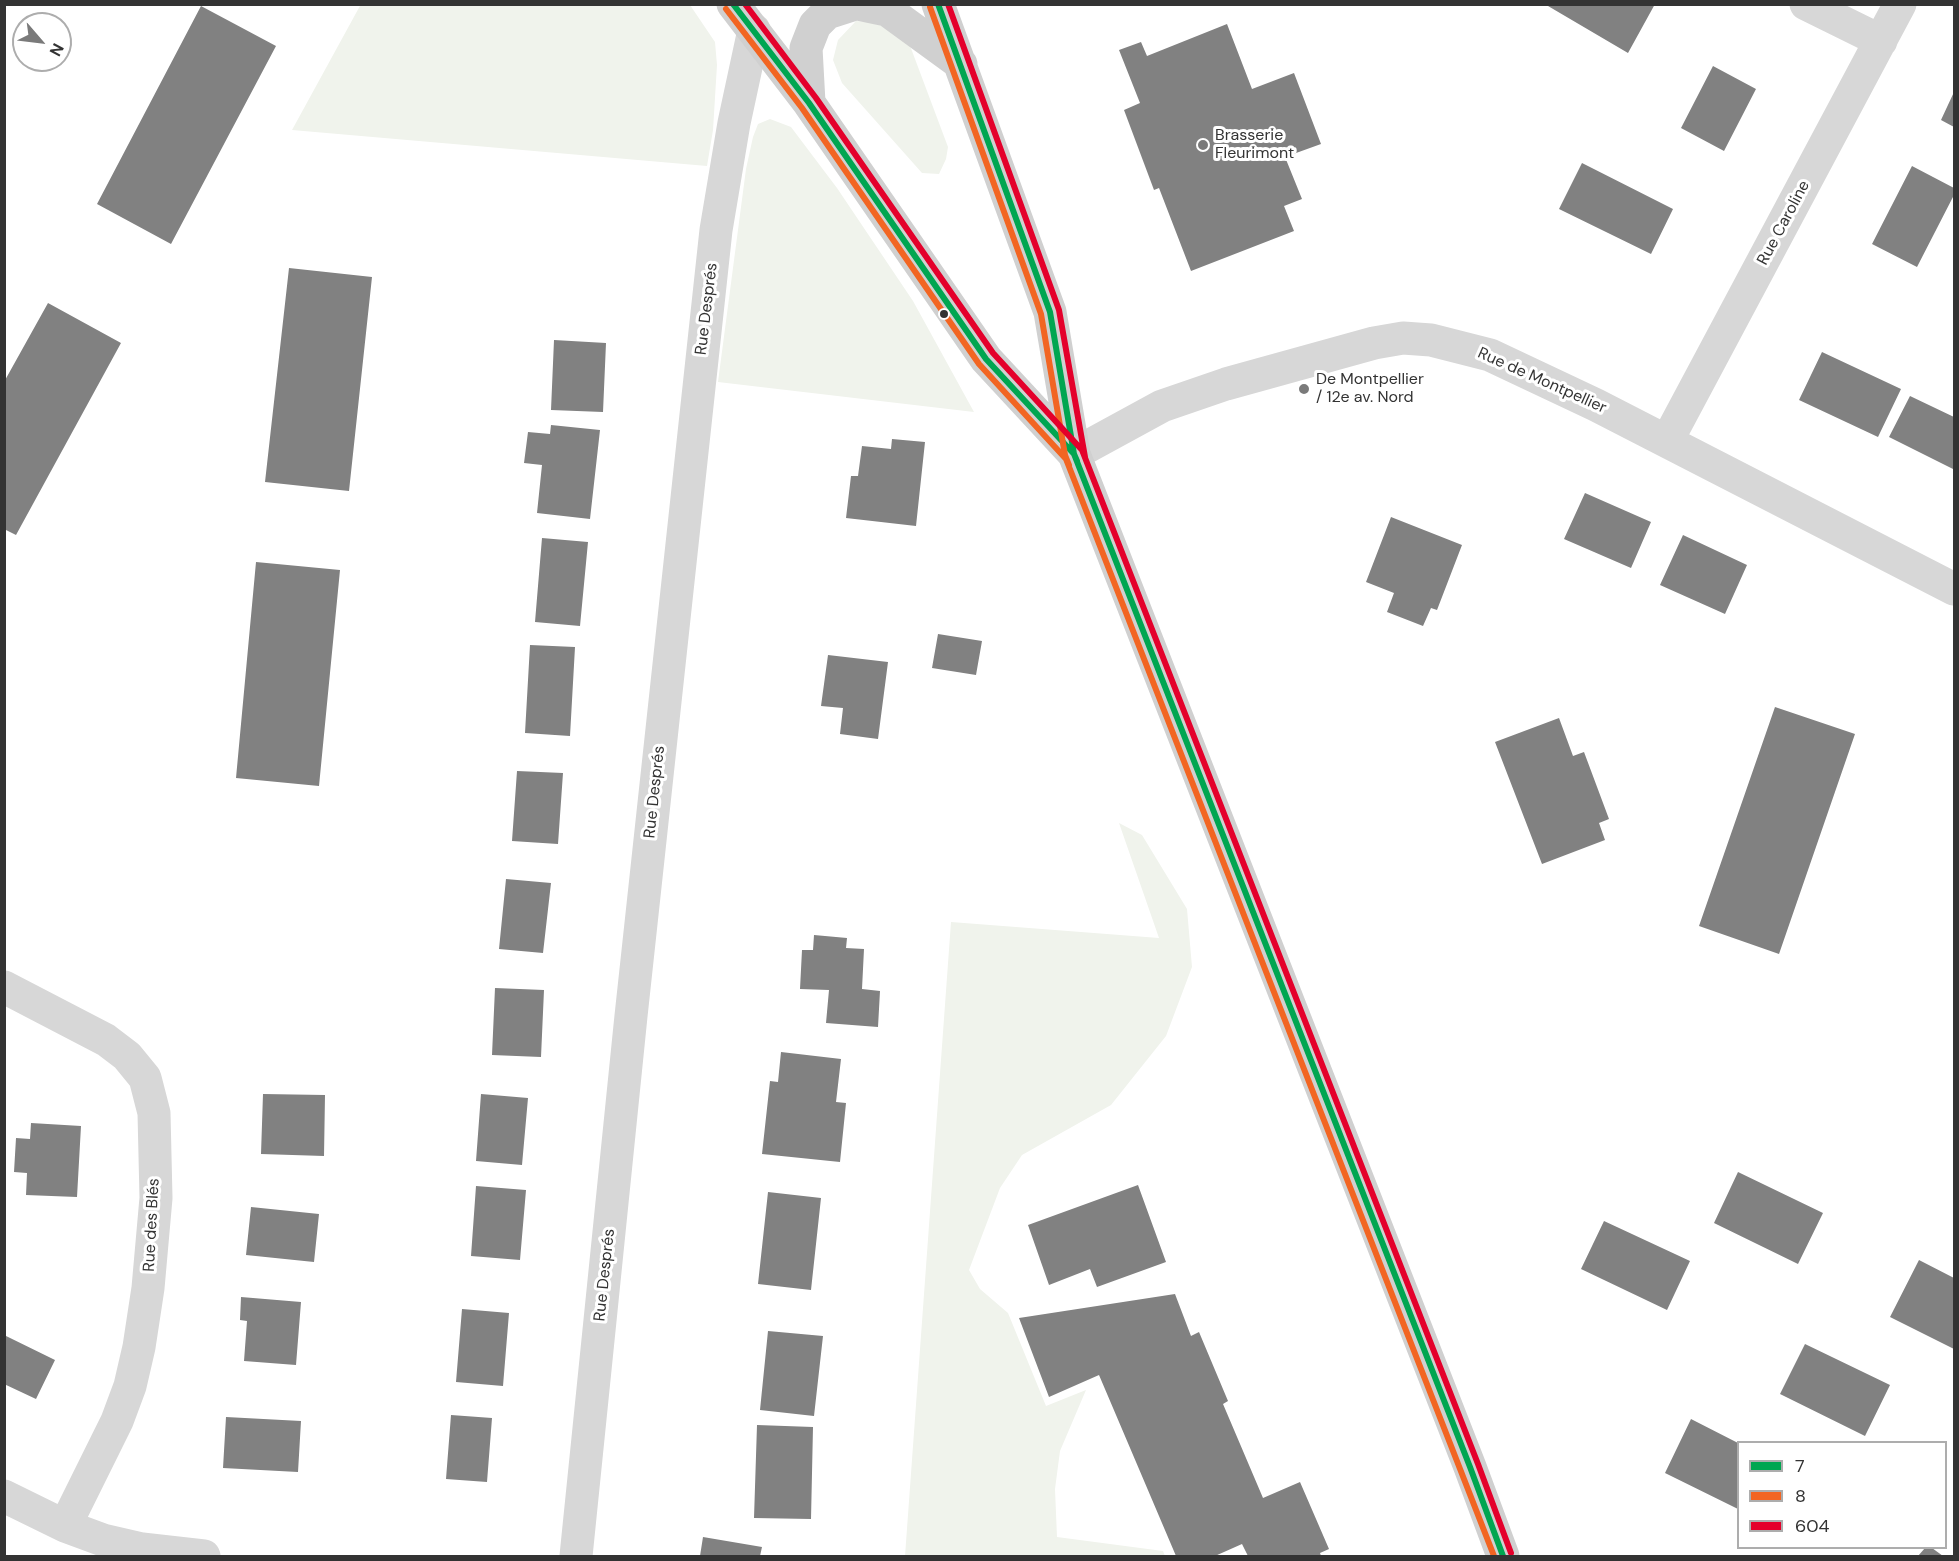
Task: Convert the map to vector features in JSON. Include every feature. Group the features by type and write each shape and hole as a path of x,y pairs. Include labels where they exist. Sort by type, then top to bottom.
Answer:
{"main road":[{"path":"733,4 809,103 986,359 1074,454"},
{"path":"809,103 806,48 814,26 827,13 856,4 887,10 961,64"},
{"path":"938,4 1050,312 1074,454 1470,1467 1503,1557"}],"street":[{"path":"1806,4 1881,41"},
{"name":"Rue Caroline","path":"1667,441 1900,4"},
{"name":"Rue Després","path":"576,1557 713,253 734,123 754,30"},
{"name":"Rue de Montpellier","path":"1074,454 1162,406 1261,374 1374,343 1403,338 1431,340 1490,355 1596,405 1954,589"},
{"name":"Rue des Blés","path":"4,987 106,1040 127,1056 145,1078 154,1113 156,1198 140,1347 130,1386 117,1421 64,1526"},
{"path":"4,1496 64,1526 103,1540 142,1550 204,1557"}],"shaded area":[{"path":"361,4 690,5 715,42 717,65 713,130 707,166 292,130"},
{"path":"856,21 886,24 906,35 948,147 946,159 939,174 922,173 842,83 833,60 838,40"},
{"path":"770,119 791,127 837,188 913,301 974,412 718,382 746,169 758,124"},
{"path":"1119,823 1142,835 1187,909 1192,967 1166,1036 1111,1105 1022,1155 1000,1188 969,1270 980,1289 1008,1313 1046,1406 1086,1390 1060,1451 1055,1489 1057,1537 1163,1551 1165,1556 905,1556 951,922 1159,938"}],"building":[{"path":"1549,4 1655,4 1628,53 1548,6"},
{"path":"201,6 276,46 171,244 97,204"},
{"path":"1227,24 1252,89 1294,73 1321,144 1285,157 1302,199 1284,206 1294,231 1191,271 1159,188 1154,190 1124,110 1140,103 1119,50 1141,42 1147,56"},
{"path":"1713,66 1756,89 1724,151 1681,128"},
{"path":"1954,92 1954,127 1941,120"},
{"path":"1582,163 1673,209 1651,254 1559,209"},
{"path":"1912,166 1954,188 1954,195 1917,267 1872,244"},
{"path":"289,268 372,277 349,491 265,482"},
{"path":"48,303 121,343 16,535 4,529 4,382"},
{"path":"554,340 606,343 603,412 551,410"},
{"path":"1822,352 1901,389 1878,437 1799,400"},
{"path":"1910,396 1954,417 1953,469 1889,437"},
{"path":"551,425 600,430 590,519 537,513 542,465 524,463 528,432 550,434"},
{"path":"892,439 925,442 916,526 846,518 851,476 858,476 862,446 891,449"},
{"path":"1585,493 1651,522 1631,568 1564,539"},
{"path":"1391,517 1462,545 1437,610 1431,608 1423,626 1387,612 1394,593 1366,582"},
{"path":"1683,535 1747,565 1725,614 1660,585"},
{"path":"542,538 588,542 580,626 535,622"},
{"path":"256,562 340,570 319,786 236,778"},
{"path":"938,634 982,641 976,675 932,668"},
{"path":"530,645 575,647 570,736 525,733"},
{"path":"828,655 888,662 878,739 840,734 843,708 821,706"},
{"path":"1775,707 1855,734 1779,954 1699,926"},
{"path":"1559,718 1573,756 1584,752 1609,819 1599,823 1605,840 1542,864 1495,742"},
{"path":"517,771 563,773 558,844 512,841"},
{"path":"506,879 551,883 543,953 499,949"},
{"path":"814,935 847,938 846,948 864,949 862,989 880,991 878,1027 826,1023 829,990 800,989 802,950 813,950"},
{"path":"495,988 544,990 541,1057 492,1055"},
{"path":"781,1052 841,1059 836,1102 846,1103 840,1162 762,1154 770,1081 778,1082"},
{"path":"263,1094 325,1095 324,1156 261,1154"},
{"path":"481,1094 528,1098 522,1165 476,1161"},
{"path":"31,1123 81,1126 77,1197 26,1195 27,1173 14,1172 16,1138 30,1139"},
{"path":"1738,1172 1823,1213 1798,1264 1714,1223"},
{"path":"1138,1185 1166,1262 1097,1287 1090,1269 1049,1285 1028,1225"},
{"path":"476,1186 526,1190 520,1260 471,1256"},
{"path":"768,1192 821,1198 811,1290 758,1284"},
{"path":"251,1207 319,1214 314,1262 246,1255"},
{"path":"1604,1221 1690,1261 1667,1310 1581,1269"},
{"path":"1919,1260 1954,1278 1954,1349 1890,1317"},
{"path":"1175,1294 1191,1336 1199,1332 1228,1401 1223,1404 1263,1498 1300,1482 1329,1549 1320,1553 1321,1556 1248,1556 1242,1544 1215,1556 1176,1556 1099,1375 1049,1397 1019,1318"},
{"path":"241,1297 301,1302 296,1365 244,1361 247,1321 240,1320"},
{"path":"462,1309 509,1313 503,1386 456,1382"},
{"path":"768,1331 823,1336 814,1416 760,1410"},
{"path":"4,1335 55,1360 36,1399 4,1384"},
{"path":"1805,1344 1890,1385 1865,1436 1780,1394"},
{"path":"451,1415 492,1418 487,1482 446,1479"},
{"path":"226,1417 301,1421 298,1472 223,1468"},
{"path":"1691,1419 1737,1442 1737,1509 1665,1473"},
{"path":"757,1425 813,1427 811,1519 754,1518"},
{"path":"703,1537 762,1547 760,1556 700,1556"},
{"path":"1924,1549 1933,1549 1943,1556 1918,1556"}],"transit line":[{"name":"7","path":"733,4 809,103 986,359 1074,454 1503,1556"},
{"name":"604","path":"745,4 816,98 993,353 1082,450 1511,1553"},
{"name":"7","path":"938,4 1050,312 1077,461"},
{"name":"604","path":"948,4 1059,310 1085,457"},
{"name":"8","path":"930,7 1041,314 1065,455 1069,465"},
{"name":"8","path":"726,9 802,108 979,364 1066,459 1494,1556"}],"place":[{"name":"Brasserie Fleurimont","path":"1203,145"},
{"name":"De Montpellier / 12e av. Nord","path":"1304,389"}]}
